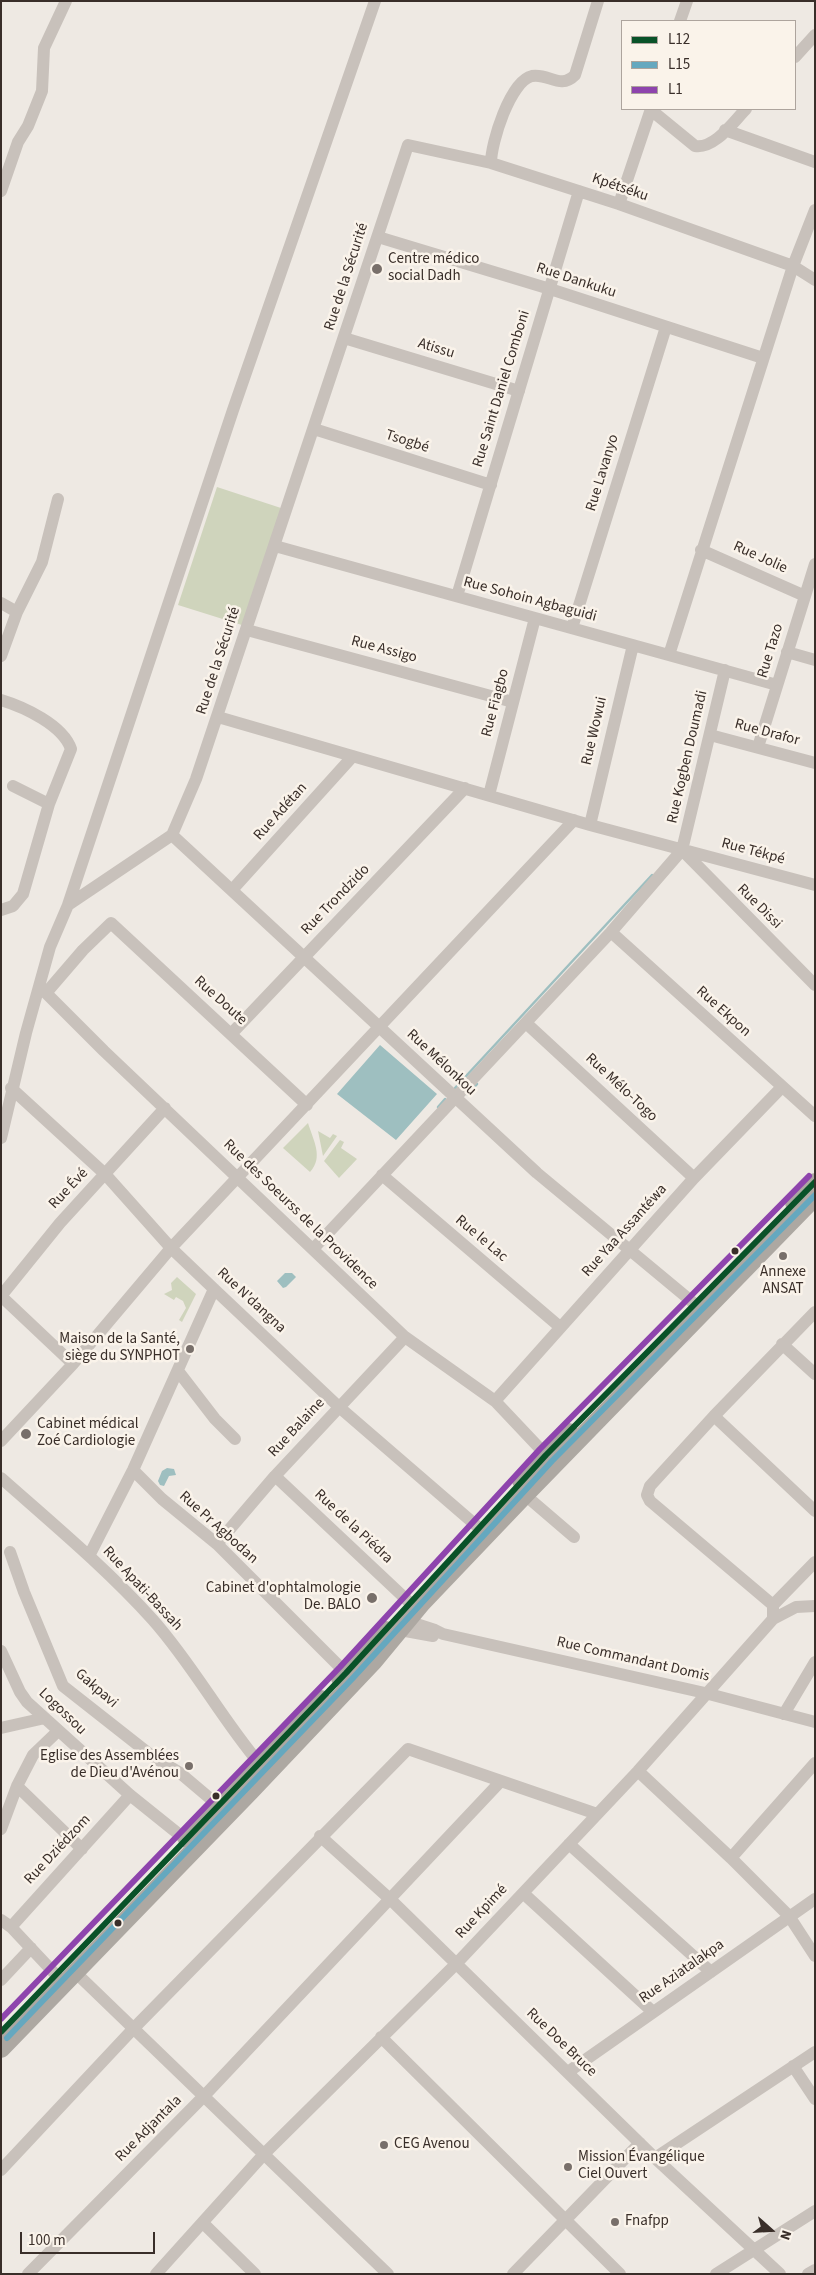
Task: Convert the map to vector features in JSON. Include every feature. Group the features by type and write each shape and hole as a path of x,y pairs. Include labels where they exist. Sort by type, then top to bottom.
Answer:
{"highway":[{"path":"1,2048 186,1840 346,1673 525,1495 700,1309 815,1182"},
{"path":"1,2032 65,1974 252,1791 374,1661 401,1618 478,1528 546,1456 815,1197"}],"street":[{"path":"1,191 18,142 28,126 42,91 44,48 66,1"},
{"path":"1,1138 12,1088 43,990 50,947 68,905 233,410 263,330 375,1"},
{"path":"491,164 494,139 502,115 526,79 535,76 560,83 571,79 575,75 598,1"},
{"path":"680,20 687,1"},
{"path":"796,56 815,35"},
{"path":"619,204 651,110"},
{"path":"652,110 695,146 707,146 745,110"},
{"path":"725,130 815,162"},
{"name":"Kpétséku","path":"408,145 491,164 619,204 793,266 815,280"},
{"name":"Rue de la Sécurité","path":"172,835 196,779 218,717 408,145"},
{"name":"Rue Saint Daniel Comboni","path":"457,596 579,191"},
{"path":"669,655 793,266 815,210"},
{"name":"Rue Dankuku","path":"378,237 550,289 763,358"},
{"name":"Rue Lavanyo","path":"572,628 666,327"},
{"name":"Atissu","path":"344,338 519,391"},
{"name":"Tsogbé","path":"314,429 491,485"},
{"path":"1,656 17,612 42,562 58,499"},
{"name":"Rue Sohoin Agbaguidi","path":"275,546 777,685"},
{"name":"Rue Jolie","path":"701,550 805,596"},
{"name":"Rue Tazo","path":"758,748 815,564"},
{"path":"1,603 17,612"},
{"name":"Rue Fiagbo","path":"489,795 535,618"},
{"name":"Rue Assigo","path":"247,630 513,702"},
{"name":"Rue Wowui","path":"590,825 633,645"},
{"path":"787,652 815,660"},
{"name":"Rue Kogben Doumadi","path":"682,850 725,670"},
{"path":"1,700 28,709 68,741 71,750 49,804 23,894 13,906 1,910"},
{"name":"Rue Tékpé","path":"218,717 590,825 815,885"},
{"name":"Rue Drafor","path":"710,735 815,763"},
{"name":"Rue Adétan","path":"232,890 353,756"},
{"path":"13,786 49,804"},
{"name":"Rue Trondzido","path":"232,1033 465,788"},
{"path":"1,1441 73,1364 171,1248 574,820"},
{"path":"68,905 172,835"},
{"name":"Rue Mélonkou","path":"172,835 537,1173 700,1309"},
{"path":"312,1249 611,932 682,850"},
{"name":"Rue Dissi","path":"682,850 815,985"},
{"name":"Rue Doute","path":"43,990 111,923 232,1033 307,1105"},
{"name":"Rue Ekpon","path":"611,932 815,1116"},
{"name":"Rue des Soeurss de la Providence","path":"43,990 405,1337 495,1401 546,1456"},
{"name":"Rue Mélo-Togo","path":"526,1023 694,1178"},
{"name":"Rue Yaa Assantéwa","path":"495,1401 694,1178 782,1087"},
{"name":"Rue N'dangna","path":"12,1088 105,1174 171,1248 214,1289 339,1407 478,1528"},
{"name":"Rue Évé","path":"1,1296 60,1223 165,1108"},
{"name":"Rue le Lac","path":"382,1175 560,1327"},
{"path":"89,1556 133,1470 214,1289"},
{"path":"1,1296 73,1364"},
{"path":"773,1605 650,1501 647,1494 650,1486 714,1416 815,1312"},
{"name":"Rue Balaine","path":"217,1544 275,1476 405,1337"},
{"path":"782,1344 815,1374"},
{"path":"178,1371 215,1419 235,1439"},
{"path":"714,1416 815,1511"},
{"name":"Rue Pr Agbodan","path":"133,1470 162,1499 217,1544 346,1673"},
{"name":"Rue de la Piédra","path":"275,1476 401,1618"},
{"name":"Rue Apati-Bassah","path":"1,1478 89,1556 153,1621 214,1700 239,1739 259,1763"},
{"path":"525,1495 574,1537"},
{"name":"Gakpavi","path":"10,1552 24,1592 63,1686 152,1756 180,1773 219,1806"},
{"path":"815,1562 773,1605 773,1618 796,1607 815,1606"},
{"name":"Rue Commandant Domis","path":"401,1618 433,1636 443,1634 705,1693 815,1722"},
{"name":"Rue Kpimé","path":"156,2274 265,2153 456,1964 638,1771 773,1618"},
{"name":"Logossou","path":"1,1651 26,1702 130,1796 186,1840"},
{"path":"784,1714 815,1662"},
{"path":"1,1728 45,1718"},
{"path":"1,1829 17,1786 33,1754 57,1732"},
{"path":"1,2170 134,2028 408,1748 597,1814"},
{"path":"731,1858 815,1763"},
{"path":"638,1771 731,1858 789,1916 815,1956"},
{"name":"Rue Adjantala","path":"28,2274 205,2095 289,2004 391,1900 501,1781"},
{"path":"17,1786 82,1849"},
{"name":"Rue Dziédzom","path":"6,1924 82,1849 130,1796"},
{"name":"Rue Doe Bruce","path":"320,1836 391,1900 655,2158 780,2274"},
{"path":"569,1844 711,1972"},
{"path":"523,1893 653,2012"},
{"name":"Rue Aziatalakpa","path":"568,2072 815,1899"},
{"path":"6,1924 31,1948 134,2028 265,2153 381,2271"},
{"path":"1,1980 31,1948"},
{"path":"381,2037 620,2274"},
{"path":"655,2158 815,2052"},
{"path":"793,2066 815,2099"},
{"path":"513,2274 640,2143"},
{"path":"716,2274 815,2211"},
{"path":"203,2223 255,2274"},
{"path":"808,2274 815,2270"}],"green space":[{"path":"217,487 284,509 245,626 178,605"},
{"path":"308,1123 317,1154 314,1166 310,1172 283,1148"},
{"path":"318,1131 330,1138 333,1134 337,1136 323,1156"},
{"path":"340,1140 344,1142 341,1148 357,1159 339,1178 324,1161"},
{"path":"177,1277 196,1294 182,1322 179,1320 186,1308 183,1301 176,1297 174,1300 164,1294 172,1290 171,1283"}],"water":[{"path":"380,1045 437,1094 396,1140 337,1094"},
{"path":"285,1273 292,1273 296,1277 283,1288 277,1281"},
{"path":"167,1468 174,1469 176,1475 169,1476 164,1486 160,1485 158,1481 162,1471"}],"waterway":[{"path":"455,1088 652,875"},
{"path":"467,1094 477,1084"},
{"path":"438,1107 445,1099"}],"transit line":[{"name":"L1","path":"1,2019 340,1667 540,1449 809,1176"},
{"name":"L12","path":"1,2032 346,1673 546,1455 815,1182"},
{"name":"L15","path":"7,2038 352,1679 552,1461 815,1195"}],"place":[{"name":"Centre médico social Dadh","path":"377,269"},
{"name":"Annexe ANSAT","path":"783,1256"},
{"name":"Maison de la Santé, siège du SYNPHOT","path":"190,1349"},
{"name":"Cabinet médical Zoé Cardiologie","path":"26,1434"},
{"name":"Cabinet d'ophtalmologie De. BALO","path":"372,1598"},
{"name":"Eglise des Assemblées de Dieu d'Avénou","path":"189,1766"},
{"name":"CEG Avenou","path":"384,2145"},
{"name":"Mission Évangélique Ciel Ouvert","path":"568,2167"},
{"name":"Fnafpp","path":"615,2222"}]}
